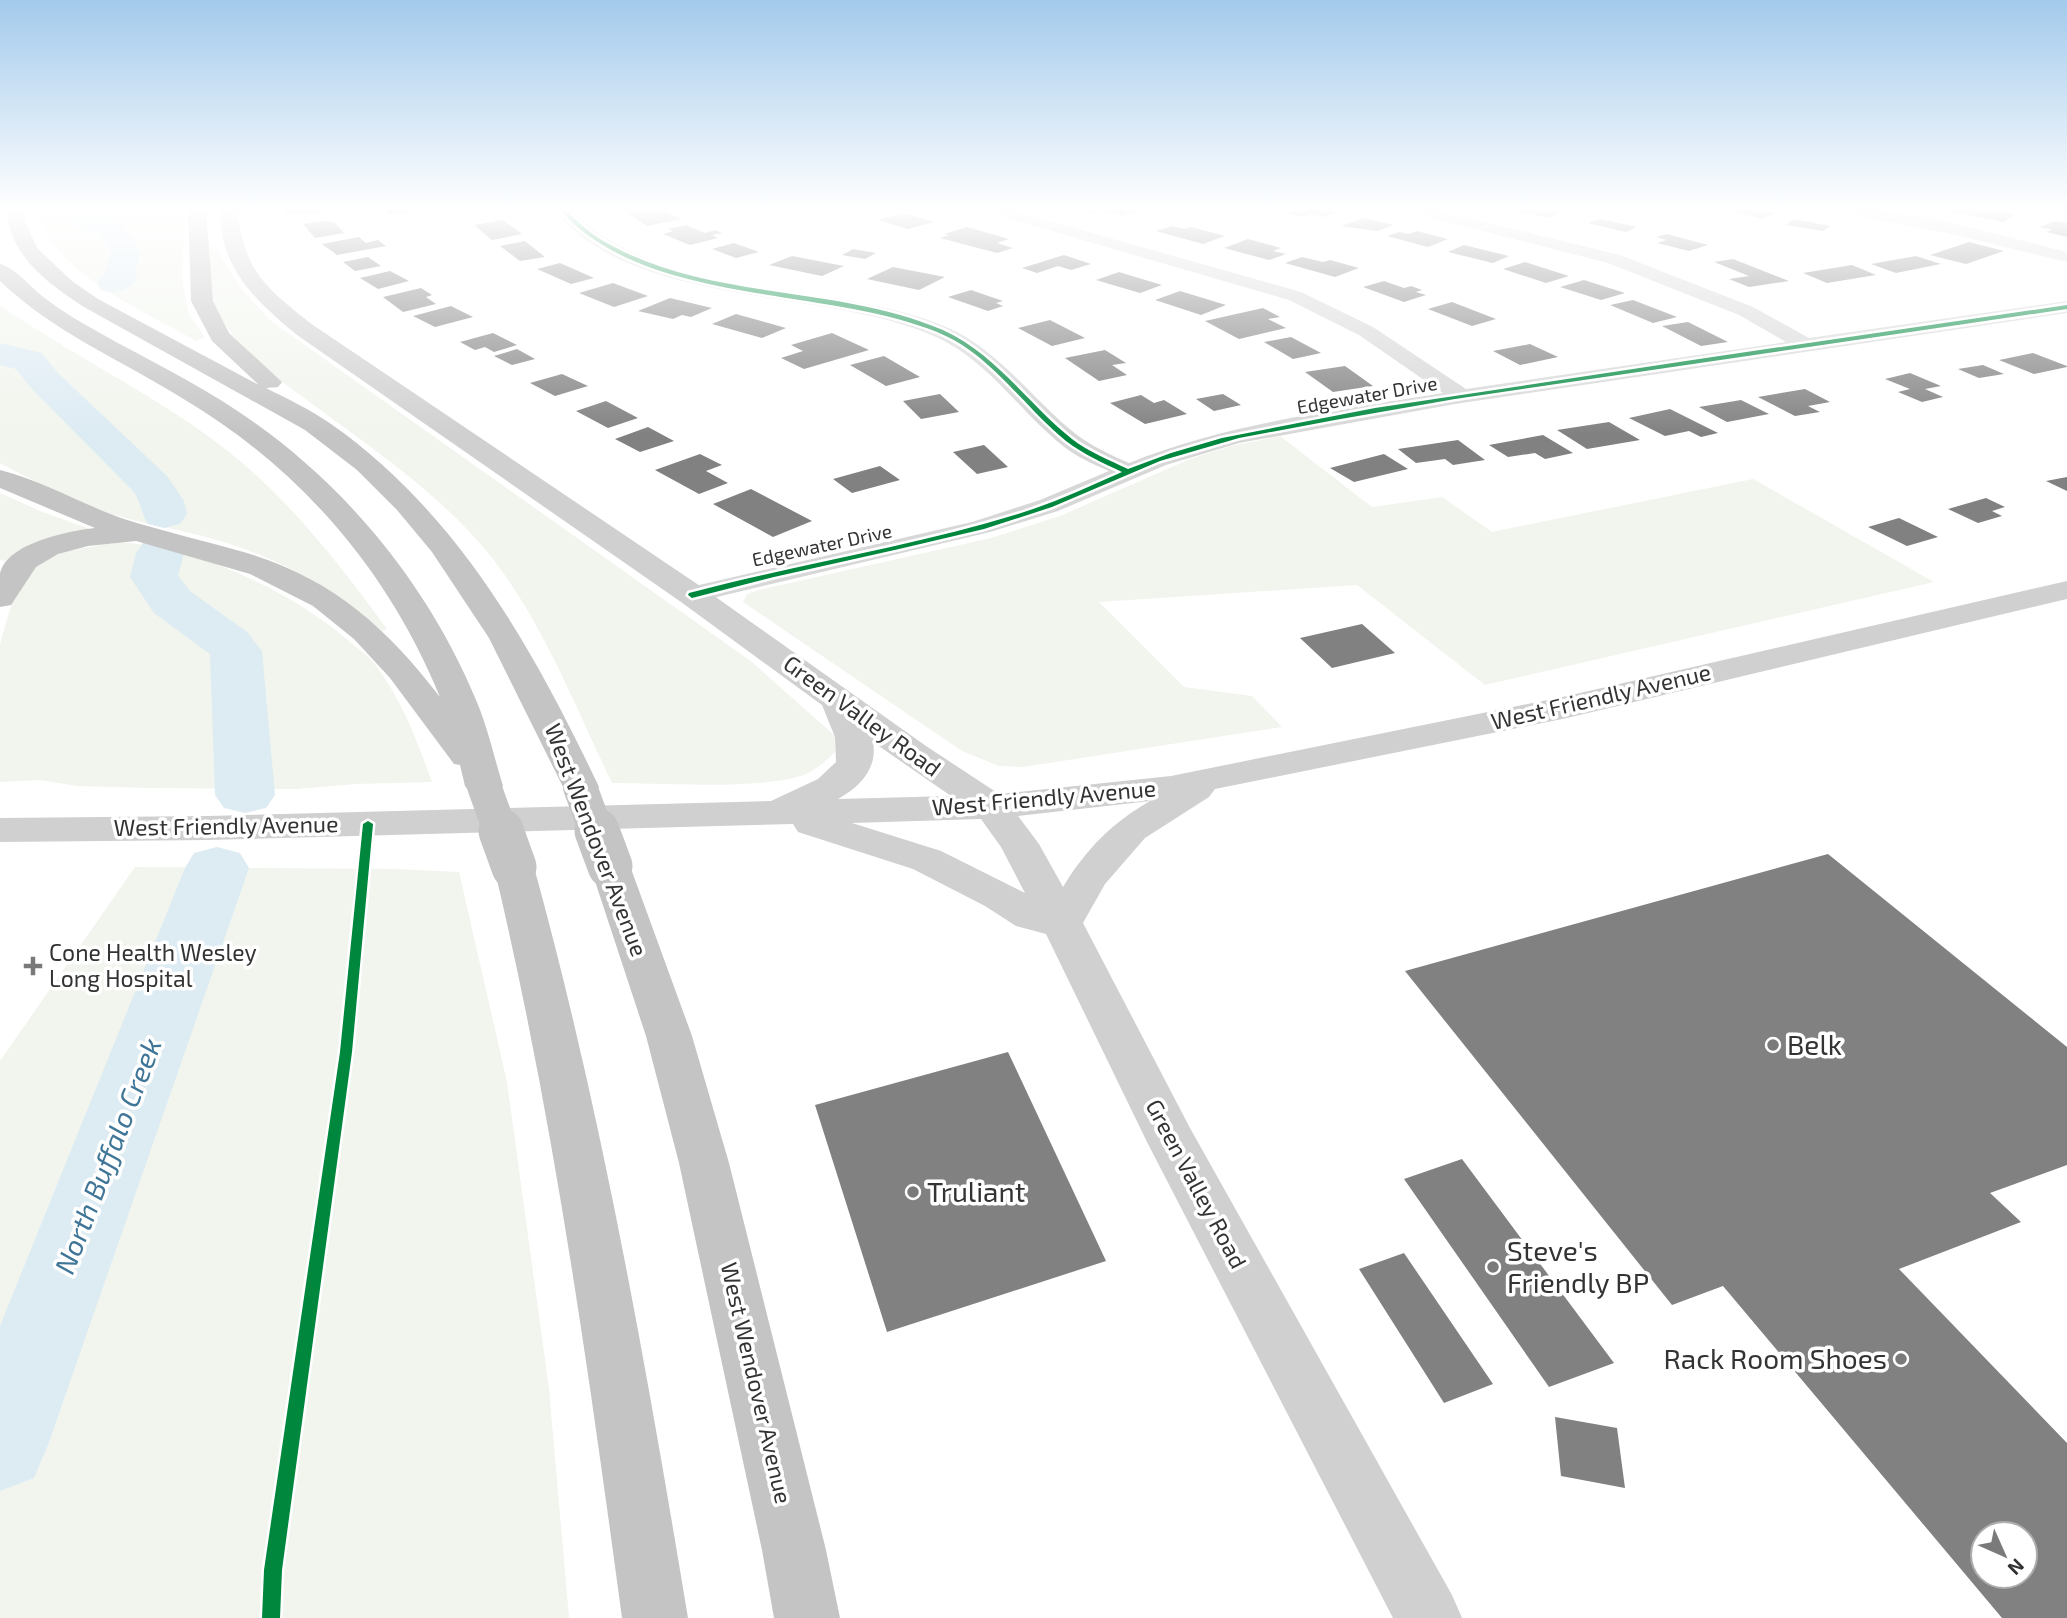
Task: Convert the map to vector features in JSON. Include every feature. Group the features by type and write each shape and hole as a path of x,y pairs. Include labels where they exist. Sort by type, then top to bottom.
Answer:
{"highway":[{"path":"18,285 53,313 195,395 247,429 307,477 339,507 389,572 437,655 465,718 482,780 514,867 575,1127 615,1356 655,1618"},
{"name":"West Wendover Avenue","path":"64,285 91,303 321,428 363,460 392,487 440,542 507,639 547,712 580,787 611,866 669,1036 704,1163 794,1550 807,1618"},
{"path":"201,285 202,301 220,336 321,428"},
{"path":"0,478 82,514 149,536 218,552 275,572 325,599 361,627 400,669 482,780"},
{"path":"0,598 24,562 39,553 59,545 100,536 149,536"}],"main road":[{"name":"Green Valley Road","path":"256,285 279,309 353,364 692,595 992,807 1018,844 1062,923 1172,1142 1429,1618"},
{"name":"West Friendly Avenue","path":"2,829 185,828 992,807 1171,788 1567,707 2067,590"},
{"path":"773,813 830,789 852,766 856,752 836,697"},
{"path":"773,813 885,844 927,860 1000,896 1031,916 1062,923 1089,877 1131,829 1196,789 1224,777"}],"street":[{"path":"733,285 891,314 940,331 985,356 1069,440 1129,472"},
{"path":"1255,285 1295,296 1366,331 1462,396"},
{"path":"1678,285 1746,312 1805,344"},
{"name":"Edgewater Drive","path":"692,595 750,579 986,525 1079,496 1129,472 1210,444 1254,433 1462,396 2067,307"}],"shaded area":[{"path":"99,285 183,285 188,312 205,338 196,341"},
{"path":"212,285 239,285 271,321 752,662 835,736 835,752 810,772 770,782 715,785 612,783 536,624 498,565 441,504 253,357 219,314"},
{"path":"0,305 167,408 244,465 310,531 387,629 382,631 326,589 265,557 207,537 97,509 0,463"},
{"path":"1280,436 1372,507 1442,497 1492,532 1753,479 1934,582 1485,685 1357,585 1099,602 1184,687 1252,696 1282,727 1023,767 999,766 962,751 743,602 747,594 759,590 991,538 1060,516 1190,459 1231,446"},
{"path":"0,493 93,530 22,550 5,561 0,560"},
{"path":"119,542 180,553 242,575 300,605 326,623 369,657 384,678 408,721 432,782 297,789 77,786 40,780 0,782 0,644 19,579 49,558 67,551"},
{"path":"135,867 459,872 507,1082 549,1389 569,1618 0,1618 0,1061"}],"building":[{"path":"371,285 395,285 378,289"},
{"path":"617,285 648,296 614,307 579,293"},
{"path":"893,285 930,285 919,290"},
{"path":"1111,285 1162,285 1140,293"},
{"path":"1372,285 1394,285 1404,288 1411,286 1422,290 1416,292 1426,295 1404,302 1363,287"},
{"path":"1598,285 1625,293 1601,300 1560,287"},
{"path":"421,288 432,295 426,297 436,304 403,312 383,297"},
{"path":"971,290 1003,301 996,303 1003,306 988,311 948,297"},
{"path":"1180,291 1226,305 1201,315 1155,300"},
{"path":"670,298 712,308 691,317 682,315 673,319 638,311"},
{"path":"1633,300 1677,317 1653,323 1610,305"},
{"path":"1452,302 1496,319 1472,326 1428,309"},
{"path":"451,306 473,317 435,327 413,316"},
{"path":"1263,308 1280,317 1268,319 1286,328 1239,339 1205,321"},
{"path":"736,314 786,328 762,338 712,324"},
{"path":"1050,320 1085,338 1052,346 1018,328"},
{"path":"1688,322 1728,342 1701,346 1662,326"},
{"path":"493,333 517,345 494,352 485,347 475,350 460,342"},
{"path":"832,333 869,350 804,369 781,358 803,351 791,345"},
{"path":"1291,337 1321,353 1293,359 1264,342"},
{"path":"1530,344 1558,357 1520,365 1493,351"},
{"path":"517,349 535,359 512,365 494,356"},
{"path":"1105,350 1126,363 1112,365 1127,375 1099,381 1065,358"},
{"path":"2033,353 2067,367 2034,374 1999,360"},
{"path":"884,356 920,377 886,386 850,365"},
{"path":"1983,365 2004,374 1979,378 1958,369"},
{"path":"1345,366 1373,386 1333,392 1305,372"},
{"path":"1910,373 1941,386 1925,389 1943,397 1922,402 1898,392 1910,389 1885,379"},
{"path":"562,374 588,386 555,396 530,383"},
{"path":"1805,389 1830,402 1808,406 1820,412 1795,416 1758,397"},
{"path":"940,394 959,412 921,419 903,401"},
{"path":"1223,394 1241,405 1214,411 1196,399"},
{"path":"1141,395 1154,403 1164,400 1187,414 1145,424 1110,403"},
{"path":"1741,400 1769,414 1727,422 1699,407"},
{"path":"606,401 638,418 608,428 576,411"},
{"path":"1670,409 1718,433 1701,437 1689,431 1665,436 1629,418"},
{"path":"1609,422 1640,440 1587,449 1557,430"},
{"path":"648,427 674,441 640,452 615,439"},
{"path":"1543,435 1573,453 1545,459 1535,453 1508,457 1489,445"},
{"path":"1458,440 1485,460 1453,465 1445,459 1416,463 1398,449"},
{"path":"984,445 1008,467 977,474 953,452"},
{"path":"700,454 722,465 706,471 728,483 699,494 655,470"},
{"path":"1384,454 1408,469 1354,482 1330,468"},
{"path":"880,466 900,480 852,493 833,479"},
{"path":"2067,477 2067,491 2046,481"},
{"path":"751,489 812,521 773,537 713,504"},
{"path":"1986,498 2005,507 1992,511 2002,516 1978,523 1948,509"},
{"path":"1899,518 1938,537 1907,546 1868,527"},
{"path":"1362,624 1395,653 1332,668 1300,638"},
{"path":"1828,854 2067,1047 2067,1165 1990,1193 2021,1222 1899,1269 2067,1443 2067,1618 2002,1618 1978,1590 2039,1590 2039,1520 1969,1520 1969,1579 1723,1286 1672,1305 1405,971"},
{"path":"1008,1052 1106,1261 887,1332 815,1105"},
{"path":"1462,1159 1614,1363 1549,1387 1404,1179"},
{"path":"1404,1253 1493,1384 1444,1403 1359,1269"},
{"path":"1555,1417 1617,1428 1625,1488 1561,1476"}],"waterway":[{"name":"North Buffalo Creek","path":"0,354 29,361 45,381 152,485 162,501 164,514"},
{"name":"North Buffalo Creek","path":"160,553 154,577 172,602 236,651 245,795"},
{"name":"North Buffalo Creek","path":"0,1445 217,868"}],"cycle path":[{"path":"723,285 844,305 894,316 939,331 976,352 993,366 1075,444 1129,472"},
{"path":"692,595 981,527 1049,505 1158,460 1239,436 1455,397 2067,307"},
{"path":"271,1618 273,1570 346,1052 368,824"}],"place":[{"name":"Cone Health Wesley Long Hospital","path":"33,966"},
{"name":"Belk","path":"1773,1045"},
{"name":"Truliant","path":"913,1192"},
{"name":"Steve's Friendly BP","path":"1493,1267"},
{"name":"Rack Room Shoes","path":"1901,1359"}]}
